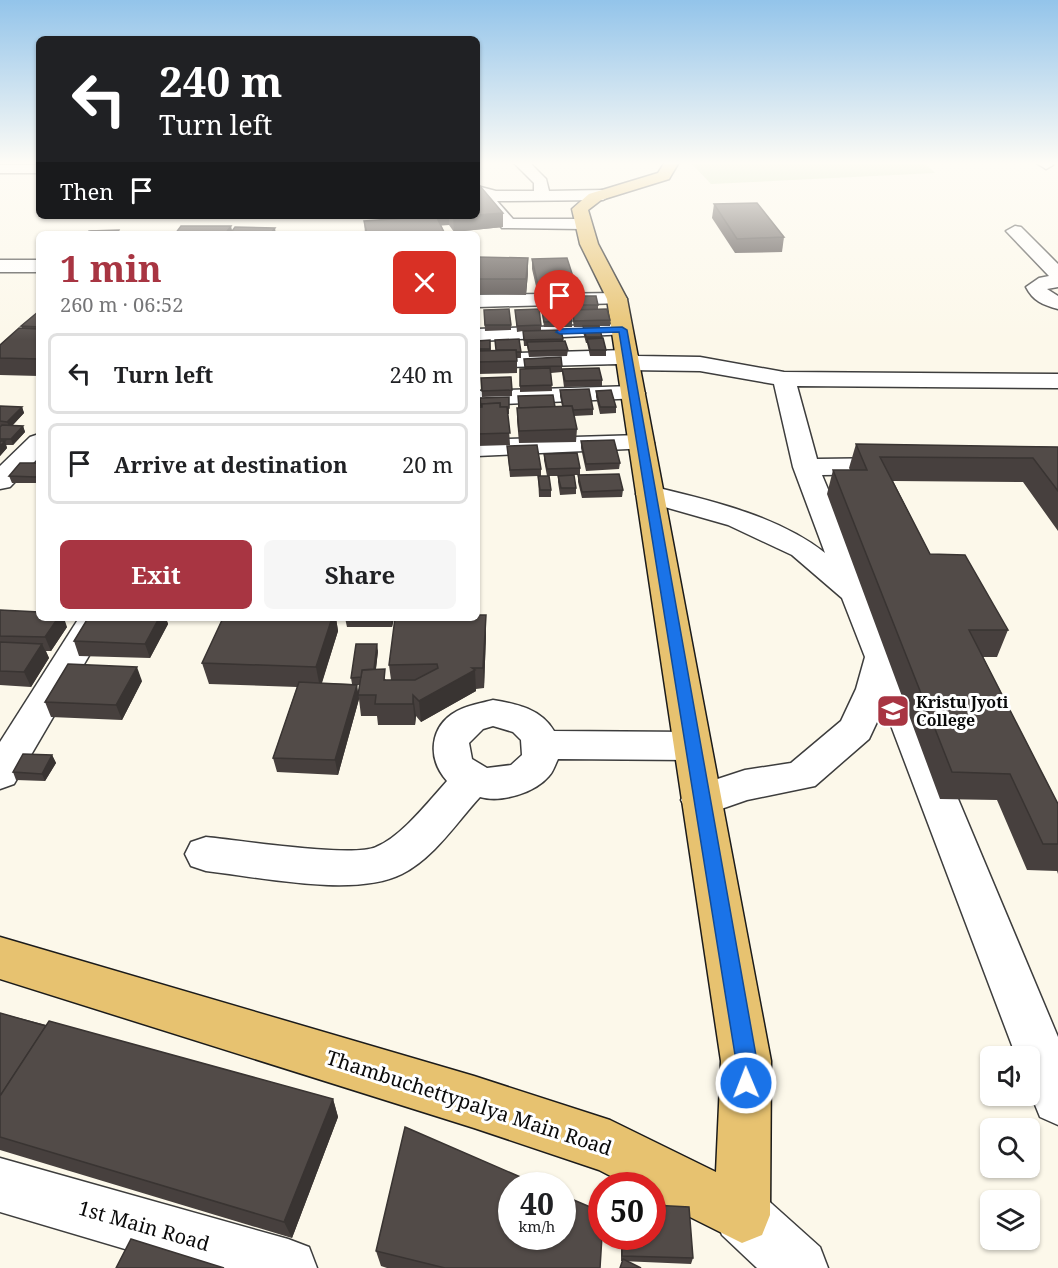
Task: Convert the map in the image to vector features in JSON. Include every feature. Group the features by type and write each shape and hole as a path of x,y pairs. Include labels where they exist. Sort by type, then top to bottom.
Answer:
{"main road":[{"path":"592,221 590,244 626,348 746,1061 742,1215"},
{"name":"Thambuchettypalya Main Road","path":"0,957 474,1102 610,1147 742,1215"}],"street":[{"path":"505,221 508,225 528,221"},
{"path":"1015,231 1058,274"},
{"path":"0,266 36,266"},
{"path":"1058,281 1046,282 1036,287 1040,295 1058,303"},
{"path":"480,302 626,348 784,380 1058,381"},
{"path":"480,335 626,348"},
{"path":"480,361 626,348"},
{"path":"480,397 626,348"},
{"path":"784,380 806,467 1058,1099"},
{"path":"480,448 641,443"},
{"path":"0,481 36,445"},
{"path":"806,467 926,466"},
{"path":"650,494 738,519 802,549 858,594"},
{"path":"0,774 93,621"},
{"path":"702,800 745,785 801,776 856,729 874,689 882,657"},
{"path":"493,713 521,718 539,734 542,745 540,757 533,768 521,777 505,782 489,783 473,779 460,772 451,761 448,750 453,734 466,721 493,713"},
{"path":"542,745 692,746"},
{"path":"206,854 341,867 386,862 424,831 473,779"},
{"name":"1st Main Road","path":"0,1185 288,1268"},
{"path":"742,1215 787,1263"}],"building":[{"path":"364,221 439,221 444,231 366,231"},
{"path":"725,221 771,221 784,237 737,239"},
{"path":"181,226 231,226 227,231 177,231"},
{"path":"235,227 275,228 272,231 232,231"},
{"path":"480,257 528,258 526,279 480,279"},
{"path":"567,258 575,283 538,285 532,259"},
{"path":"573,296 596,296 598,305 575,305"},
{"path":"509,309 511,325 485,325 484,310"},
{"path":"539,309 541,325 517,326 515,310"},
{"path":"607,309 610,320 574,321 572,310"},
{"path":"570,310 572,321 544,322 542,311"},
{"path":"36,314 36,327 21,326"},
{"path":"583,326 599,326 602,337 586,337"},
{"path":"19,328 36,329 36,359 0,358 0,345"},
{"path":"561,330 563,339 524,340 523,331"},
{"path":"603,338 606,350 590,350 587,339"},
{"path":"519,339 521,352 496,350 495,340"},
{"path":"490,340 490,349 480,349 480,341"},
{"path":"565,341 568,350 529,351 527,342"},
{"path":"516,350 517,361 480,362 480,351"},
{"path":"561,357 562,366 525,367 524,359"},
{"path":"550,368 552,385 520,386 520,369"},
{"path":"599,368 602,380 565,381 562,369"},
{"path":"511,377 512,390 482,391 481,378"},
{"path":"589,389 593,409 573,410 572,406 563,406 560,390"},
{"path":"611,390 616,407 600,407 596,391"},
{"path":"553,395 555,407 519,408 518,396"},
{"path":"509,397 509,408 500,407 500,403 482,404 481,407 480,398"},
{"path":"500,403 500,407 507,407 510,433 480,434 482,404"},
{"path":"0,406 22,407 7,422 0,421"},
{"path":"572,406 577,429 519,431 517,408"},
{"path":"2,425 23,426 11,439 0,439"},
{"path":"614,440 620,463 586,464 581,441"},
{"path":"856,444 1058,447 1058,491 1033,458 880,457 930,554 965,555 1008,630 969,630 1058,804 1058,844 1043,844 1010,774 952,772 833,470 867,470"},
{"path":"537,445 541,469 510,470 507,446"},
{"path":"577,453 580,468 547,469 544,454"},
{"path":"20,463 36,463 36,477 9,476"},
{"path":"619,474 623,490 582,492 578,475"},
{"path":"574,475 576,488 561,488 558,476"},
{"path":"538,476 549,476 551,490 540,490"},
{"path":"0,610 36,612 36,621 56,621 45,637 0,636"},
{"path":"480,615 486,615 483,668 472,668 475,670 419,701 413,695 413,704 375,704 376,695 358,695 362,670 385,669 384,680 415,680 438,668 437,664 389,665 395,621 480,621"},
{"path":"86,621 157,621 145,644 74,641"},
{"path":"222,621 331,621 316,667 202,663"},
{"path":"0,642 42,644 24,672 0,671"},
{"path":"356,644 377,644 374,669 362,670 361,677 351,678"},
{"path":"68,664 137,667 116,705 45,702"},
{"path":"299,682 357,685 335,760 273,758"},
{"path":"23,754 52,755 42,774 13,772"},
{"path":"0,1013 46,1026 0,1096"},
{"path":"49,1021 333,1099 284,1222 0,1137 0,1096"},
{"path":"405,1127 509,1172 498,1172 498,1250 576,1250 576,1201 588,1206 588,1250 601,1250 600,1268 445,1268 376,1251"},
{"path":"666,1206 689,1207 693,1258 622,1256 622,1250 666,1250"},
{"path":"131,1239 224,1268 116,1268"},
{"path":"623,1259 641,1268 620,1268"}],"place":[{"name":"Kristu Jyoti College","path":"893,711"}],"route":[{"path":"560,332 622,330 746,1061 746,1083"}]}
